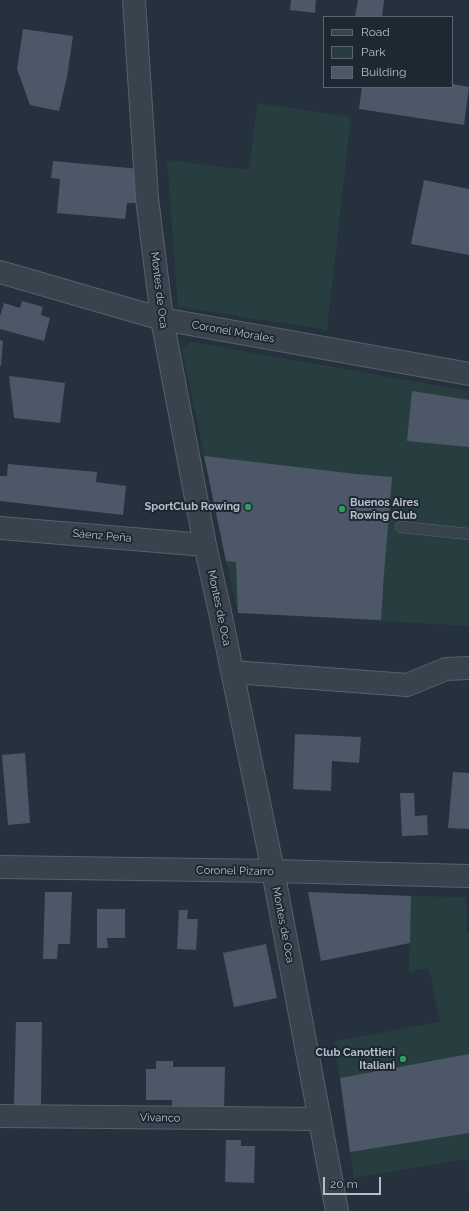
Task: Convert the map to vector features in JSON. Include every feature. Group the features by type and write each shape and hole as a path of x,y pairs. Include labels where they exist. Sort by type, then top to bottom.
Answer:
{"street":[{"name":"Montes de Oca","path":"134,0 147,198 162,319 205,545 233,672 273,871 338,1211"},
{"name":"Coronel Morales","path":"0,272 162,319 469,374"},
{"name":"Sáenz Peña","path":"0,528 205,545"},
{"path":"233,672 407,685 446,669 469,668"},
{"name":"Coronel Pizarro","path":"0,867 273,871 469,876"},
{"name":"Vivanco","path":"0,1116 320,1119"}],"lane":[{"path":"400,527 469,534"}],"green space":[{"path":"257,103 351,117 327,330 178,307 167,160 249,170"},
{"name":"Buenos Aires Rowing Club","path":"192,342 469,391 469,626 238,613 182,349"},
{"name":"Club Canottieri Italiani","path":"411,896 466,897 467,933 469,933 469,1202 468,1159 354,1178 334,1041 440,1022 429,968 409,972"}],"building":[{"path":"291,0 316,0 315,13 290,10"},
{"path":"358,0 384,0 382,16 355,16"},
{"path":"23,29 73,36 67,77 59,111 30,105 17,69"},
{"path":"453,84 469,87 464,125 359,109 362,88 453,88"},
{"path":"53,161 140,169 137,203 127,203 125,219 57,213 60,179 51,178"},
{"path":"424,180 469,189 469,255 411,244"},
{"path":"22,301 43,307 41,315 50,318 44,341 0,329 0,316 4,303 20,308"},
{"path":"0,340 3,341 1,366 0,366"},
{"path":"9,376 65,383 60,423 14,418"},
{"path":"412,391 469,400 469,447 407,441"},
{"path":"204,456 392,477 381,620 238,613 236,562 226,561"},
{"path":"8,464 97,472 96,482 126,486 123,515 0,501 0,476 7,476"},
{"path":"295,734 361,737 359,763 332,761 331,791 293,789"},
{"path":"25,753 30,823 8,825 2,755"},
{"path":"453,772 469,773 469,829 448,828"},
{"path":"400,793 414,793 415,816 427,815 428,835 402,836"},
{"path":"45,892 72,892 70,944 58,944 57,959 43,959"},
{"path":"308,892 411,896 410,943 321,961"},
{"path":"97,909 125,909 125,938 107,938 108,948 97,948"},
{"path":"179,910 188,910 187,919 198,919 196,950 177,949"},
{"path":"266,944 277,998 234,1007 223,953"},
{"path":"16,1022 42,1022 41,1106 14,1105"},
{"path":"469,1054 469,1133 350,1152 340,1078"},
{"path":"156,1061 173,1061 173,1067 225,1067 224,1109 172,1108 172,1100 146,1100 146,1069 156,1069"},
{"path":"226,1140 241,1140 241,1146 255,1146 254,1183 225,1182"}],"place":[{"name":"SportClub Rowing","path":"248,507"},
{"name":"Buenos Aires Rowing Club","path":"342,509"},
{"name":"Club Canottieri Italiani","path":"403,1059"}]}
